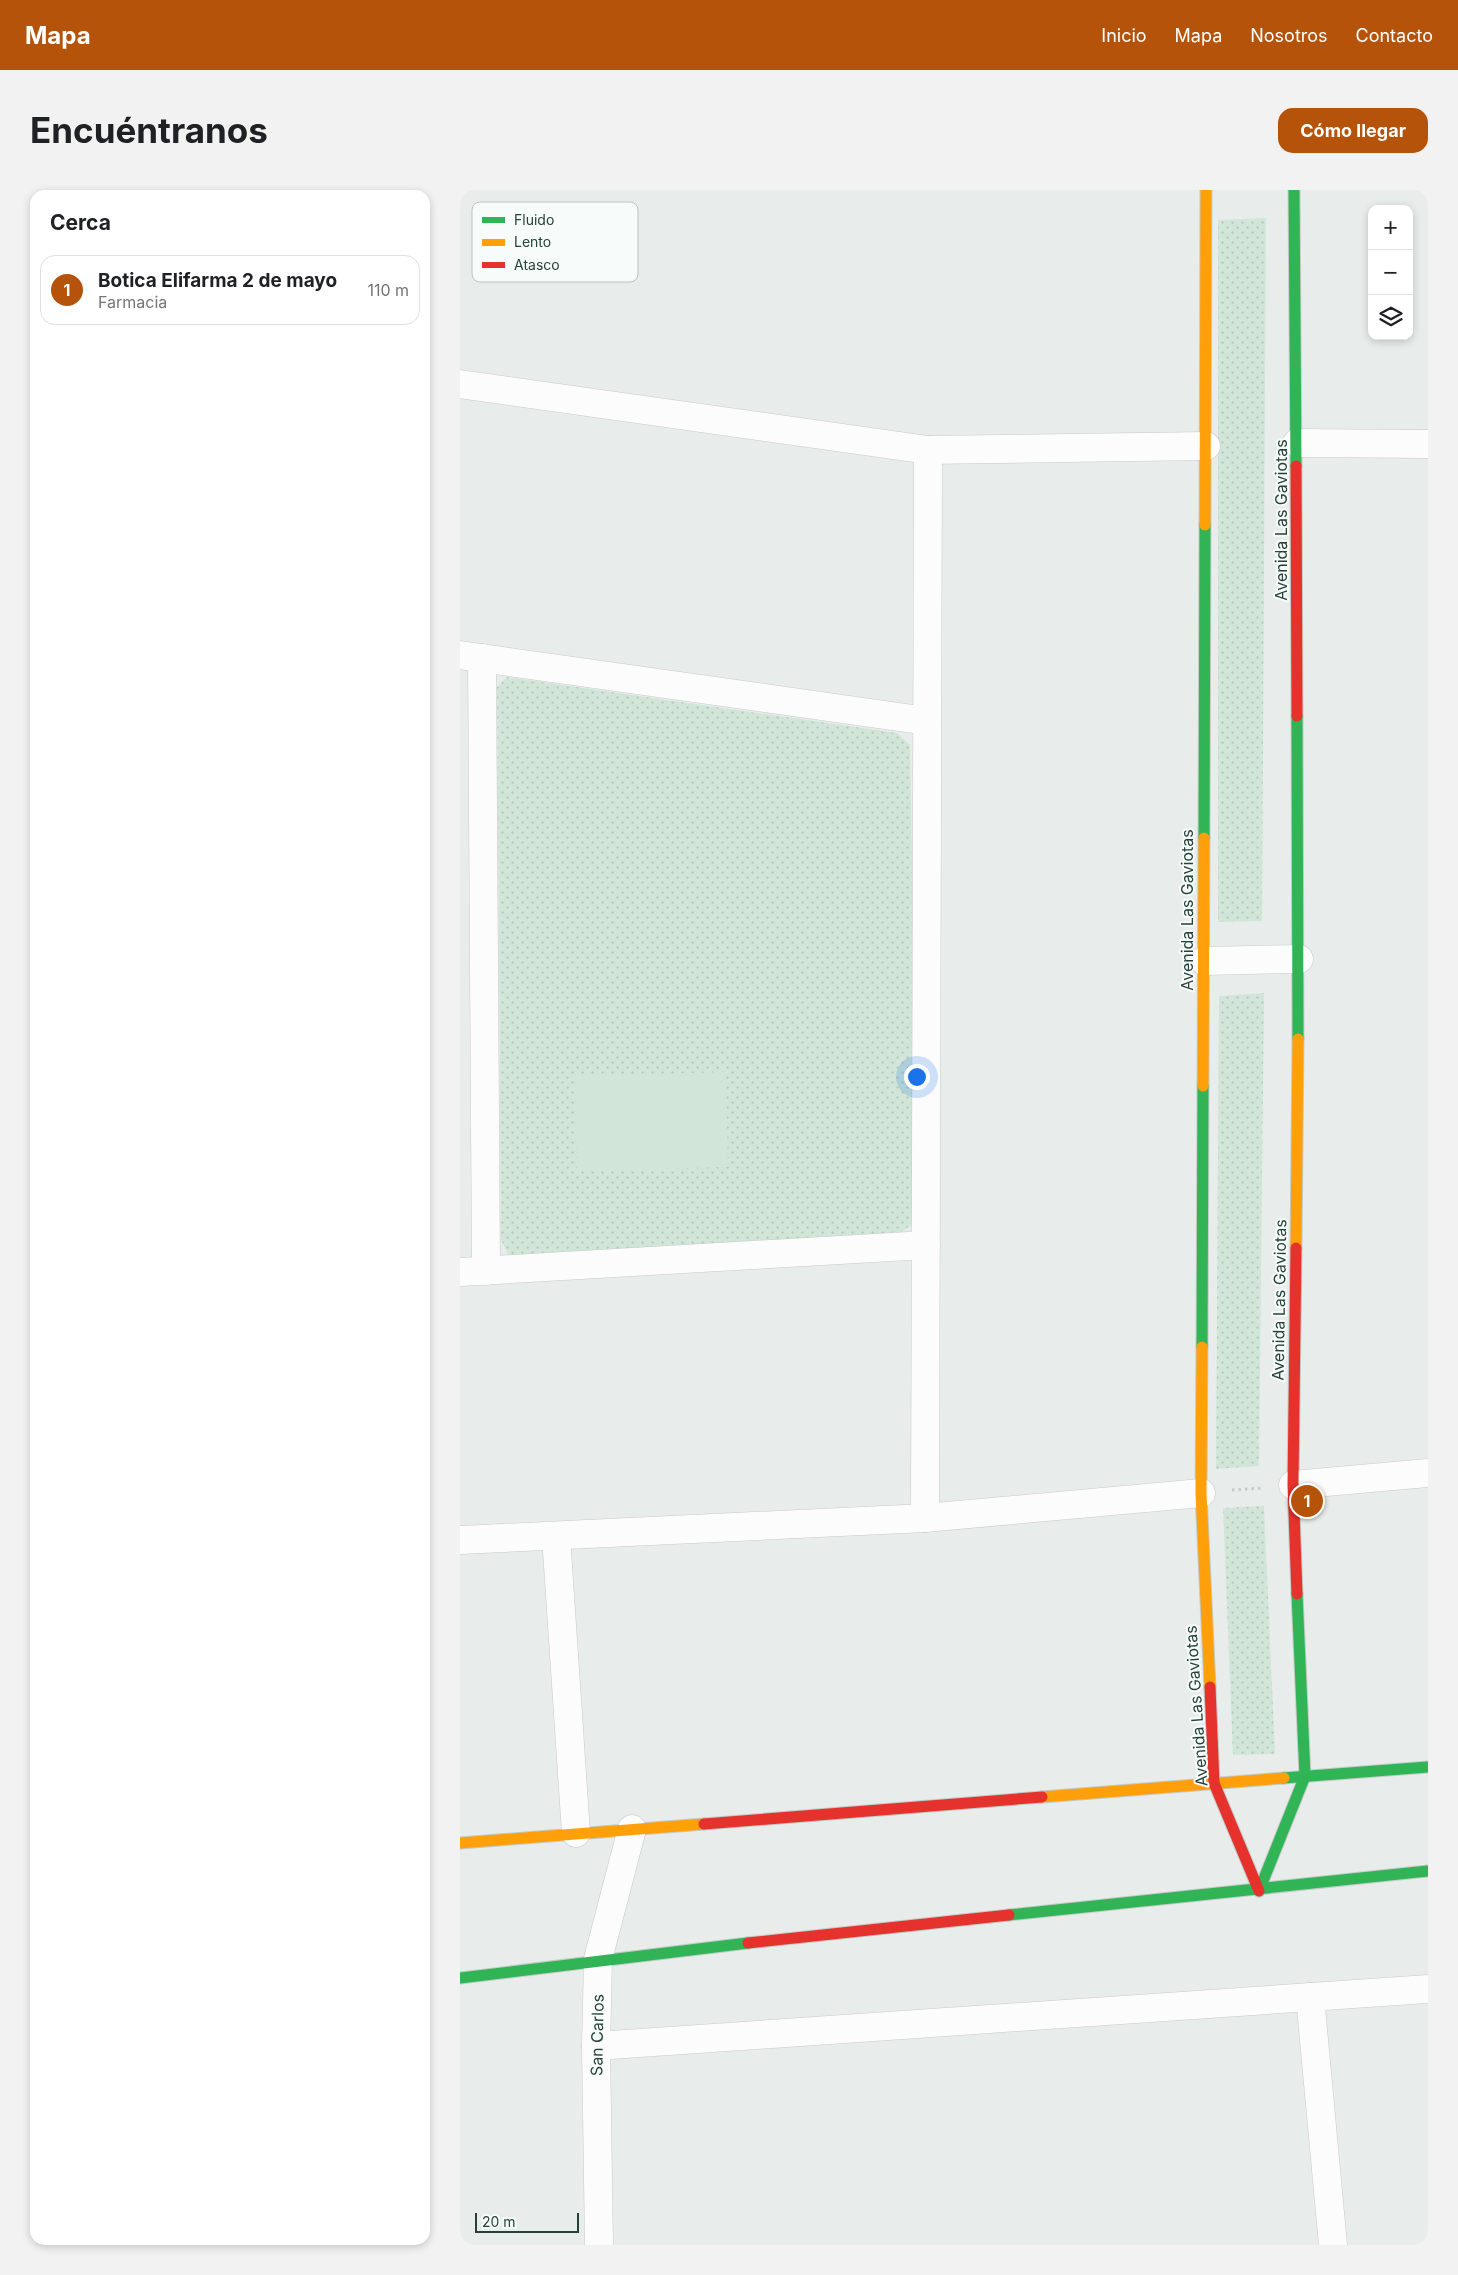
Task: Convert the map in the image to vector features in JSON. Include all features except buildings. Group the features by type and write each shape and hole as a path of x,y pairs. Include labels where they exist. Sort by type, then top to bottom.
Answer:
{"street":[{"name":"Avenida Las Gaviotas","path":"1206,190 1201,1493 1214,1783 1259,1891"},
{"name":"Avenida Las Gaviotas","path":"1259,1891 1305,1776 1293,1485 1299,959 1294,190"},
{"path":"460,384 928,450 1206,446"},
{"path":"1297,442 1428,444"},
{"path":"926,1518 928,450"},
{"path":"926,1245 473,1271 471,656 927,721"},
{"path":"1204,961 1299,959"},
{"path":"1293,1485 1428,1473"},
{"path":"460,1540 926,1518 1201,1493"},
{"path":"556,1536 576,1833"},
{"path":"460,1843 1428,1767"},
{"name":"San Carlos","path":"599,2245 596,2046 598,1959 632,1829"},
{"path":"460,1978 598,1959 1259,1891 1428,1871"},
{"path":"596,2046 1428,1988"},
{"path":"1310,1996 1333,2245"}],"path":[{"path":"1201,1493 1293,1485"}],"green space":[{"path":"1266,218 1262,921 1218,922 1218,220"},
{"path":"507,677 897,733 910,745 918,1220 902,1232 510,1258 501,1240 497,687"},
{"path":"1264,993 1259,1466 1216,1469 1219,996"},
{"path":"726,1072 728,1167 577,1171 575,1076"},
{"path":"1264,1506 1275,1754 1233,1755 1223,1508"}],"traffic: fast":[{"path":"1294,190 1296,466"},
{"path":"1204,838 1205,525"},
{"path":"1297,716 1298,1039"},
{"path":"1202,1347 1203,1086"},
{"path":"1259,1891 1305,1776 1297,1594"},
{"path":"1284,1778 1428,1767"},
{"path":"1009,1915 1428,1871"},
{"path":"460,1978 748,1943"}],"traffic: slow":[{"path":"1205,525 1206,190"},
{"path":"1203,1086 1204,838"},
{"path":"1296,1248 1298,1039"},
{"path":"1202,1347 1201,1493 1210,1687"},
{"path":"1042,1797 1284,1778"},
{"path":"460,1843 704,1824"}],"traffic: jam":[{"path":"1296,466 1297,716"},
{"path":"1296,1248 1293,1485 1297,1594"},
{"path":"1210,1687 1214,1783 1259,1891"},
{"path":"704,1824 1042,1797"},
{"path":"748,1943 1009,1915"}],"place":[{"name":"Botica Elifarma 2 de mayo","path":"1307,1501"}]}
